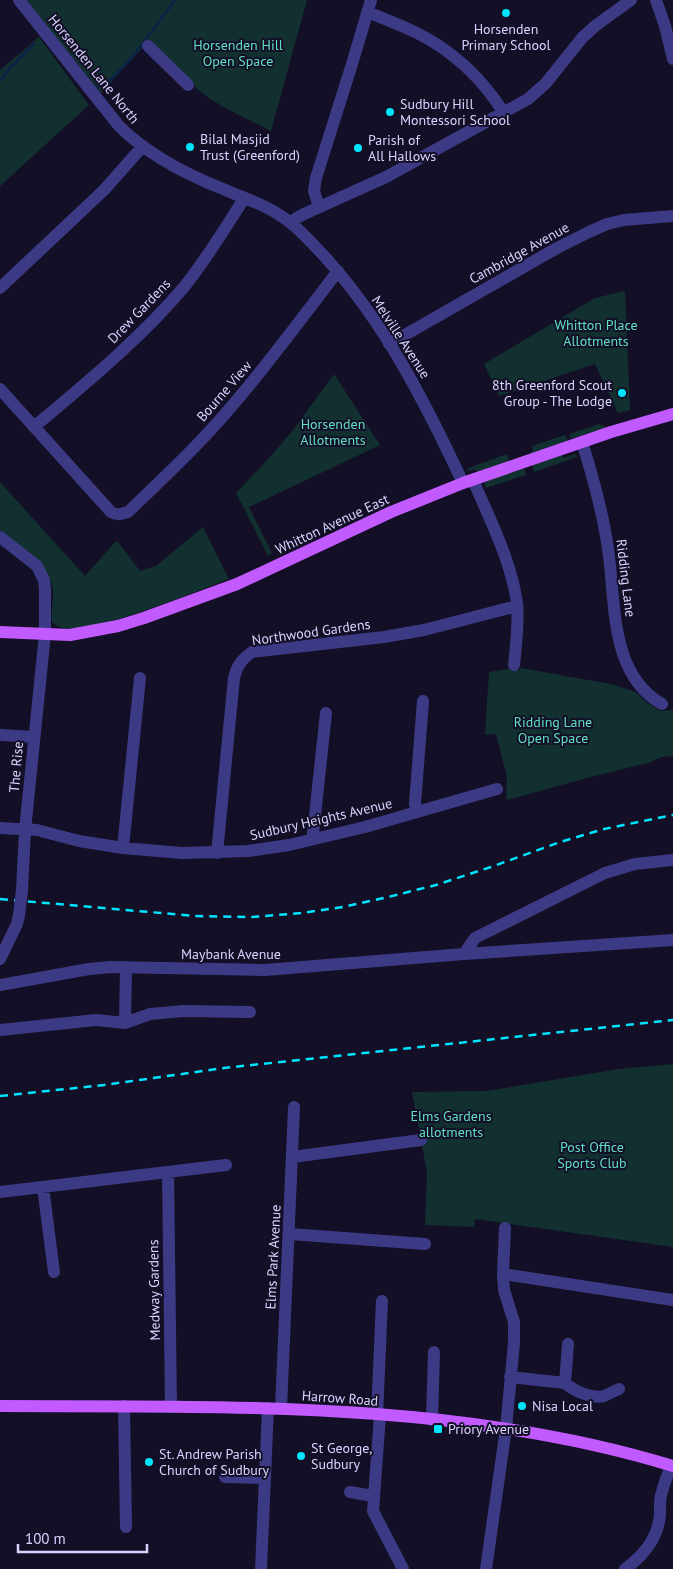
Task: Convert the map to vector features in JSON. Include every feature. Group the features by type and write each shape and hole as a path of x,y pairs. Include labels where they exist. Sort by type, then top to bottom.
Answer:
{"main road":[{"name":"Whitton Avenue East","path":"0,632 70,634 118,626 237,584 390,512 468,482 582,442 673,414"},
{"name":"Harrow Road","path":"0,1406 275,1408 378,1415 506,1428 627,1452 672,1466"}],"street":[{"name":"Horsenden Lane North","path":"19,0 120,126 142,147 180,170 276,212 292,223"},
{"path":"292,223 295,219 319,207 386,177 504,113 536,93 582,38 595,26 631,0"},
{"path":"656,0 673,59"},
{"path":"319,207 314,190 316,178 369,6 441,47 475,75 504,113"},
{"path":"148,46 188,85"},
{"path":"0,288 104,190 142,147"},
{"name":"Drew Gardens","path":"34,427 111,361 156,318 200,267 244,197"},
{"name":"Cambridge Avenue","path":"389,344 557,248 589,232 607,224 624,220 673,216"},
{"name":"Melville Avenue","path":"292,223 338,271 366,308 420,396 468,482 504,553 513,580 517,606 514,665"},
{"name":"Bourne View","path":"34,427 111,512 118,515 128,512 206,435 275,353 338,271"},
{"path":"0,390 34,427"},
{"name":"Ridding Lane","path":"582,442 604,523 617,623 627,666 633,678 642,689 662,704"},
{"name":"The Rise","path":"0,537 37,566 41,573 45,590 44,634 25,830 19,915 17,924 0,959"},
{"name":"Northwood Gardens","path":"217,853 234,678 237,666 243,658 252,652 384,637 416,631 517,606"},
{"path":"123,848 140,678"},
{"path":"417,812 415,804 423,701"},
{"path":"315,839 313,834 326,713"},
{"path":"0,735 34,737"},
{"name":"Sudbury Heights Avenue","path":"0,828 37,830 123,848 182,853 248,852 315,839 497,789"},
{"path":"464,954 475,938 605,873 635,864 673,860"},
{"name":"Maybank Avenue","path":"0,985 111,967 265,970 673,940"},
{"path":"125,1023 126,967"},
{"path":"0,1030 96,1020 125,1023 150,1014 182,1011 250,1012"},
{"name":"Elms Park Avenue","path":"261,1569 265,1478 275,1408 290,1234 294,1107"},
{"path":"292,1157 421,1140"},
{"path":"0,1192 226,1165"},
{"name":"Medway Gardens","path":"168,1172 170,1407"},
{"path":"43,1187 54,1272"},
{"path":"486,1569 506,1428 514,1343 514,1322 504,1290 505,1228"},
{"path":"290,1234 425,1244"},
{"path":"503,1274 673,1300"},
{"path":"382,1301 373,1511 403,1569"},
{"path":"565,1383 568,1344"},
{"path":"432,1420 434,1352"},
{"path":"510,1377 565,1383 571,1388 586,1394 602,1397 619,1389"},
{"path":"124,1406 126,1527"},
{"path":"625,1569 644,1553 654,1537 658,1526 661,1493 672,1466"},
{"path":"225,1477 265,1478"},
{"path":"350,1492 374,1496"}],"green space":[{"name":"Horsenden Hill Open Space","path":"25,0 307,0 271,131 203,94 160,53 146,44 101,93"},
{"path":"39,37 89,105 0,186 0,70"},
{"name":"Whitton Place Allotments","path":"625,291 630,410 618,413 595,364 499,396 484,364 595,298"},
{"name":"Horsenden Allotments","path":"334,374 380,445 249,507 272,553 268,556 236,493 293,430"},
{"path":"599,424 606,427 571,439 569,434"},
{"path":"565,435 568,441 531,454 530,452 533,451 532,446"},
{"path":"507,454 509,461 477,472 475,469 469,471 466,469"},
{"path":"576,454 577,457 534,472 532,465 562,455 563,458"},
{"path":"524,468 526,475 486,488 484,483 486,481"},
{"path":"0,482 85,576 116,541 140,571 156,566 203,527 229,579 119,619 76,629 61,628 52,622 53,590 46,571 25,549 0,530"},
{"name":"Ridding Lane Open Space","path":"521,668 611,684 636,692 647,703 661,711 673,710 673,756 661,757 651,762 507,800 507,777 496,734 485,735 489,672 508,669 519,670"},
{"name":"Post Office Sports Club","path":"673,1064 673,1247 475,1219 474,1227 425,1225 427,1172 412,1092 487,1091 619,1069"}],"waterway":[{"path":"95,87 104,84 125,65 175,0"},
{"path":"0,81 34,44"}],"railway":[{"path":"0,899 195,916 252,917 301,913 343,907 436,885 560,842 604,829 673,815"},
{"path":"0,1096 104,1085 224,1068 673,1020"}],"place":[{"name":"Horsenden Primary School","path":"506,13"},
{"name":"Sudbury Hill Montessori School","path":"390,112"},
{"name":"Bilal Masjid Trust (Greenford)","path":"190,147"},
{"name":"Parish of All Hallows","path":"358,148"},
{"name":"8th Greenford Scout Group - The Lodge","path":"622,393"},
{"name":"Nisa Local","path":"522,1406"},
{"name":"Priory Avenue","path":"438,1429"},
{"name":"St George, Sudbury","path":"301,1456"},
{"name":"St. Andrew Parish Church of Sudbury","path":"149,1462"}],"park label":[{"name":"Elms Gardens allotments","path":"451,1124"}]}
